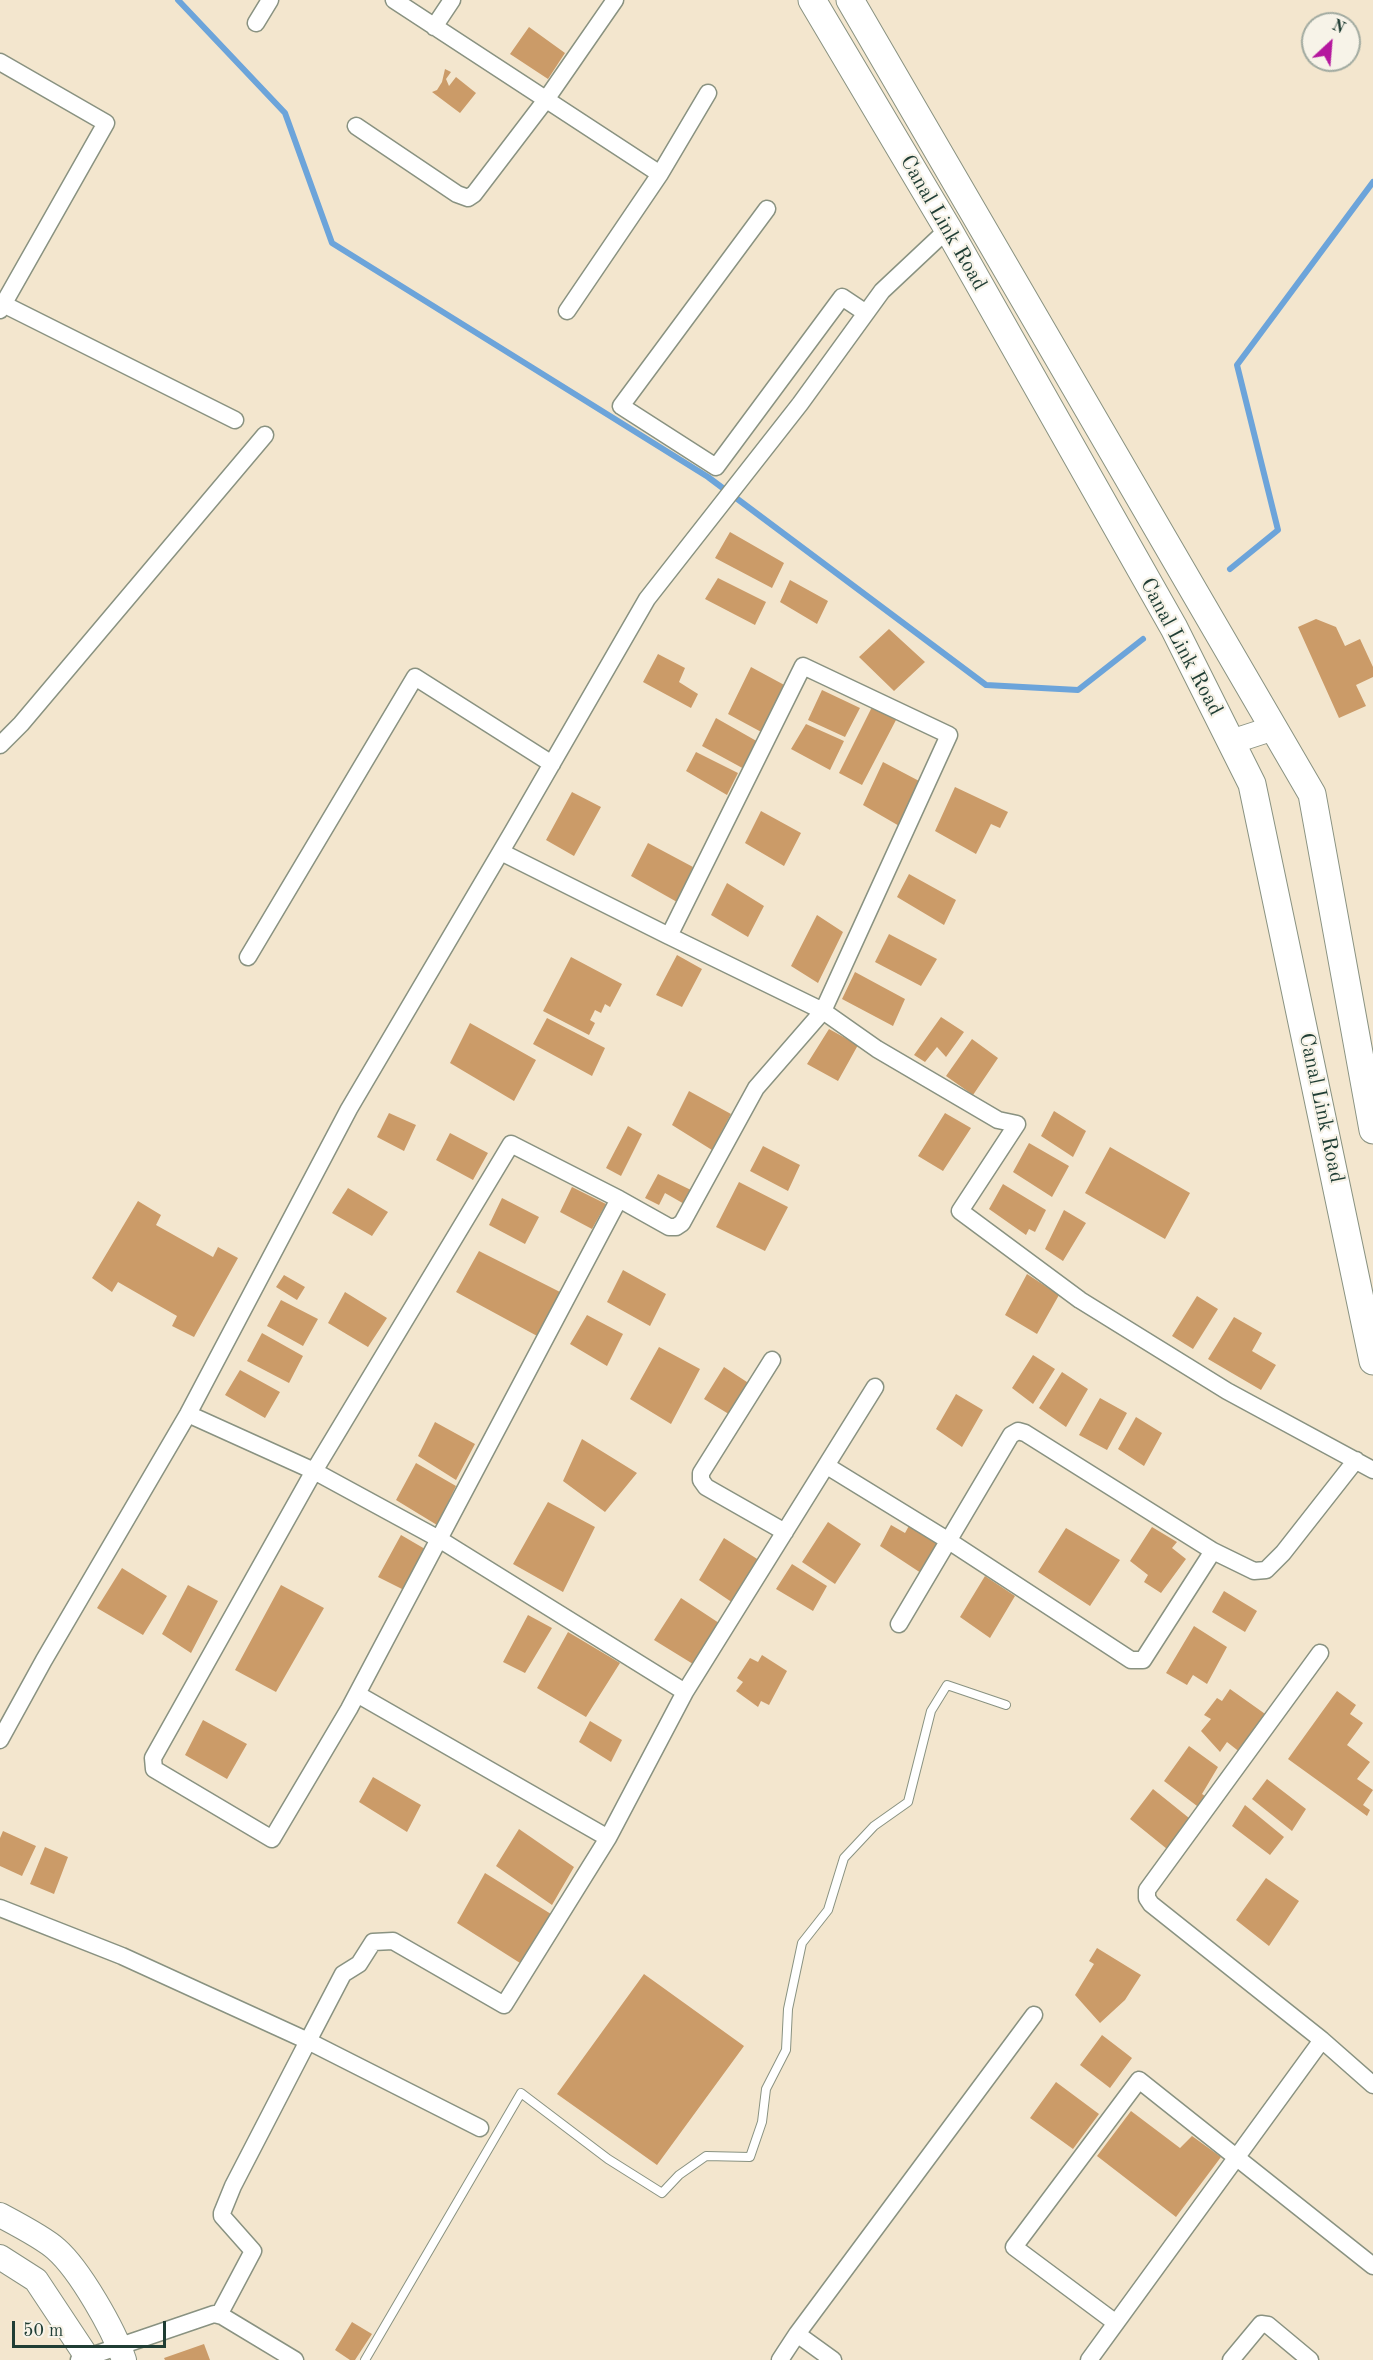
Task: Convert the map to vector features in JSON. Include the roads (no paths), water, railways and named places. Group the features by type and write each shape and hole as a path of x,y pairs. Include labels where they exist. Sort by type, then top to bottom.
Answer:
{"main road":[{"name":"Canal Link Road","path":"812,0 948,229 1174,628 1252,784 1373,1361"},
{"name":"Canal Link Road","path":"850,0 1312,795 1373,1130"},
{"path":"1230,742 1274,728"},
{"path":"0,2216 56,2249 87,2288 122,2353"},
{"path":"0,2257 36,2280 85,2359"}],"street":[{"path":"256,23 270,0"},
{"path":"394,0 544,101 660,174"},
{"path":"434,27 452,0"},
{"path":"356,126 457,194 468,198 474,194 544,101 615,0"},
{"path":"0,62 106,123 2,307 235,420"},
{"path":"567,311 660,174 708,93"},
{"path":"767,209 621,406 716,467 842,297 866,313"},
{"path":"0,1740 44,1660 188,1414 349,1109 647,599 800,404 882,291 948,229"},
{"path":"0,745 21,724 265,435"},
{"path":"728,451 750,467"},
{"path":"619,1199 357,1694 272,1839 154,1769 153,1758 314,1472 511,1144 619,1199 669,1227 676,1227 682,1223 756,1088 823,1011 950,735 803,666 669,936"},
{"path":"248,957 415,677 552,764"},
{"path":"501,852 823,1011 877,1049 998,1120 1017,1124 960,1211 1080,1300 1227,1391 1373,1470"},
{"path":"772,1360 701,1473 701,1480 706,1487 785,1532"},
{"path":"219,2315 254,2251 222,2216 222,2212 233,2186 343,1974 359,1964 373,1942 393,1941 504,2005 608,1838 685,1692 875,1387"},
{"path":"188,1414 314,1472 439,1539 685,1692"},
{"path":"900,1624 1011,1435 1018,1431 1025,1433 1213,1551 1254,1571 1266,1570 1283,1553 1356,1460"},
{"path":"827,1466 1137,1661 1143,1660 1213,1551"},
{"path":"1320,1653 1147,1890 1147,1898 1322,2040 1373,2085"},
{"path":"357,1694 608,1838"},
{"path":"0,1908 122,1956 308,2041 480,2128"},
{"path":"780,2360 1034,2015"},
{"path":"1089,2360 1322,2040"},
{"path":"1116,2323 1014,2247 1139,2080 1373,2266"},
{"path":"85,2359 122,2353 214,2314 295,2360"},
{"path":"1231,2360 1261,2324 1268,2325 1310,2360"},
{"path":"798,2334 833,2360"}],"lane":[{"path":"365,2360 521,2093 608,2159 662,2193 679,2175 706,2156 750,2157 762,2122 766,2089 786,2050 788,2009 802,1943 828,1910 844,1858 874,1826 908,1803 931,1711 947,1685 1006,1705"}],"waterway":[{"path":"178,0 285,113 332,243 708,477 986,685 1078,690 1143,639"},
{"path":"1230,569 1278,530 1237,365 1373,182"}]}
